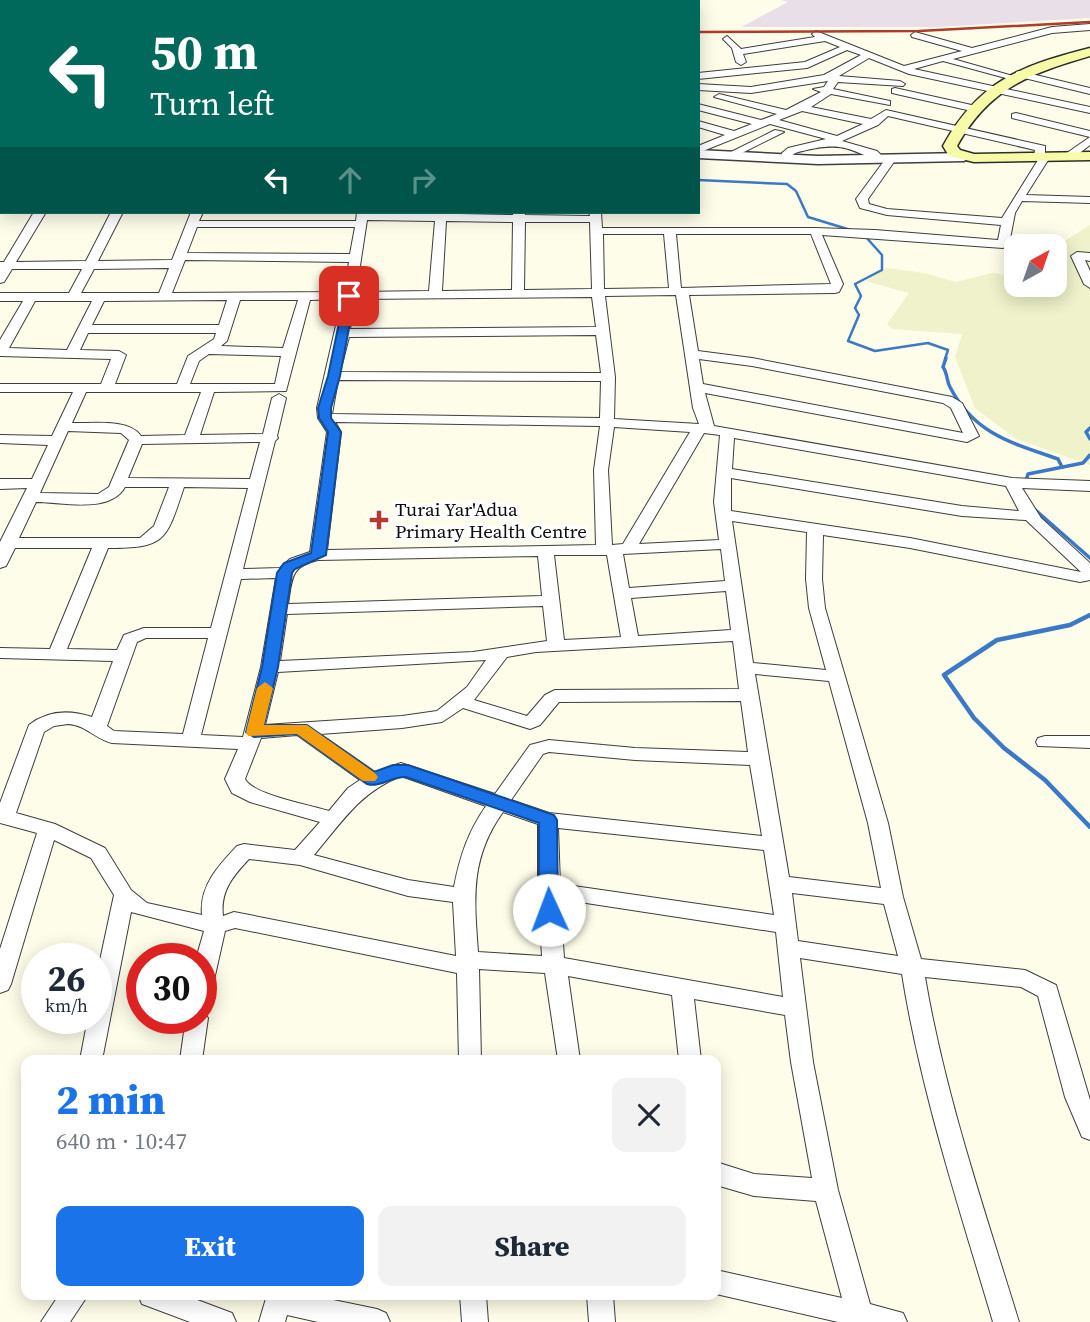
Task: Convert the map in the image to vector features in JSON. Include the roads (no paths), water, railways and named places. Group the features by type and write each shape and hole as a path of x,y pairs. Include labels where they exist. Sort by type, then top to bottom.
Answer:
{"main road":[{"path":"1090,52 1014,76 993,90 958,128 950,146 954,153 964,157 1090,156"}],"street":[{"path":"785,158 792,150 839,141 874,123 892,98 906,70 1052,30 1090,27"},
{"path":"915,35 972,51"},
{"path":"1062,40 1090,35"},
{"path":"776,49 820,36 906,70 1087,109"},
{"path":"727,38 738,52 745,71 764,88"},
{"path":"703,76 807,65 846,47"},
{"path":"776,49 785,66 809,80"},
{"path":"738,52 776,49 827,55"},
{"path":"700,151 716,141 786,113 866,56"},
{"path":"944,59 963,66 1090,92"},
{"path":"164,297 195,218 519,215 595,221 670,232 875,233 1003,244 1009,214 1021,198 1042,157 1040,148 958,128 892,98 831,81 807,65"},
{"path":"928,76 963,66"},
{"path":"700,68 745,71"},
{"path":"703,76 714,84 712,88"},
{"path":"982,136 1004,126 1034,99 1084,79 1090,80"},
{"path":"751,90 809,80 831,81 892,98 973,112"},
{"path":"793,83 831,81"},
{"path":"931,99 955,82"},
{"path":"700,87 751,90 778,97"},
{"path":"700,93 786,113"},
{"path":"892,98 931,99 973,112"},
{"path":"798,104 874,123"},
{"path":"700,108 839,141 886,159"},
{"path":"1062,126 1087,109"},
{"path":"1016,116 1090,134"},
{"path":"760,123 779,132 821,144"},
{"path":"700,125 732,134"},
{"path":"730,156 779,132"},
{"path":"700,137 716,141"},
{"path":"1068,157 1090,140"},
{"path":"700,152 785,158 964,157"},
{"path":"886,159 861,203 887,212 1007,222"},
{"path":"1021,198 1090,200"},
{"path":"0,279 4,265 39,214"},
{"path":"72,297 116,214"},
{"path":"435,295 441,215"},
{"path":"517,294 519,215"},
{"path":"318,555 334,432 325,418 326,400 343,334 362,217"},
{"path":"947,217 947,240"},
{"path":"595,221 601,331 608,377 607,421 601,470 631,643"},
{"path":"0,297 349,296 835,289 837,284 815,231"},
{"path":"615,549 704,428 670,232"},
{"path":"1090,257 1077,256 1090,284"},
{"path":"4,265 355,258"},
{"path":"182,388 193,359 217,345 235,296"},
{"path":"0,388 281,388 288,352 305,296"},
{"path":"32,297 7,329 0,352 120,355"},
{"path":"71,354 100,298"},
{"path":"84,329 224,329"},
{"path":"106,389 129,329"},
{"path":"343,334 601,331"},
{"path":"209,350 288,352"},
{"path":"692,354 752,362 947,400 957,406 972,436 967,438 697,387"},
{"path":"334,376 608,377"},
{"path":"191,439 209,388"},
{"path":"0,563 81,389"},
{"path":"191,739 232,574 271,438 279,398"},
{"path":"325,418 607,421 704,428 1017,484 1090,486"},
{"path":"0,439 123,429 132,433 136,440"},
{"path":"727,432 722,502 786,925 802,1062 826,1190 862,1318"},
{"path":"136,440 271,438"},
{"path":"0,484 101,499 110,495 118,482 136,440"},
{"path":"723,472 962,511 1030,516"},
{"path":"118,482 256,484"},
{"path":"7,543 143,543 153,540 159,532 178,483"},
{"path":"725,515 944,550 1080,577 1090,573 1020,505 1017,484"},
{"path":"815,528 814,579 817,608 878,823 893,897 912,967 924,1040 943,1112 1006,1322"},
{"path":"56,654 102,543"},
{"path":"331,818 257,797 239,788 235,779 251,738 270,667 285,573 289,566 318,555 727,544"},
{"path":"545,550 556,647"},
{"path":"232,574 285,573"},
{"path":"622,594 735,585"},
{"path":"279,609 550,601"},
{"path":"97,728 122,656 130,639 136,634 218,633"},
{"path":"270,667 500,654 536,647 742,635"},
{"path":"0,653 122,656"},
{"path":"500,654 462,702 431,720 301,729 251,738 191,739 112,737 88,721 54,719 36,729 2,816 48,828 97,853 124,895 141,909 217,926 234,920 467,964 554,965 796,1008"},
{"path":"747,668 835,676"},
{"path":"462,702 530,723 535,720 547,701 565,695 750,695"},
{"path":"301,729 373,780"},
{"path":"1045,742 1090,742"},
{"path":"470,1055 471,1012 463,896 470,855 481,828 537,749 543,747 761,759"},
{"path":"300,858 331,818 355,793 373,780 401,769 548,820 773,844"},
{"path":"548,820 548,891 554,965 563,1004 568,1055"},
{"path":"0,984 4,959 48,828"},
{"path":"217,926 212,918 214,895 221,876 244,851 300,858 408,888 463,896"},
{"path":"780,884 893,897"},
{"path":"548,891 786,925"},
{"path":"92,1055 124,895"},
{"path":"210,943 217,926"},
{"path":"789,948 912,967 1025,979 1048,991 1077,1097 1090,1130"},
{"path":"682,988 689,1055"},
{"path":"192,1055 195,1034"},
{"path":"721,1176 728,1180 755,1184 826,1190"},
{"path":"721,1283 862,1318 894,1322"},
{"path":"54,1322 71,1300"},
{"path":"164,1300 223,1322"},
{"path":"473,1300 475,1322"},
{"path":"600,1300 602,1322"},
{"path":"277,1306 377,1322"}],"waterway":[{"path":"700,180 787,184 796,191 808,217 854,231"},
{"path":"865,236 882,255 882,270 855,284 861,296 855,308 859,315 848,341 875,351 928,343 948,350 945,359"},
{"path":"946,358 943,367 949,384 971,416 1010,442 1058,459 1062,467"},
{"path":"1090,428 1086,432 1090,439"},
{"path":"1025,484 1028,474 1083,463 1090,455"},
{"path":"1033,508 1090,558"},
{"path":"1090,615 1070,625 997,640 944,675 974,718 1004,748 1045,780 1090,827"}],"railway":[{"path":"700,32 919,31 1090,22"}],"place":[{"name":"Turai Yar'Adua Primary Health Centre","path":"379,520"}]}
